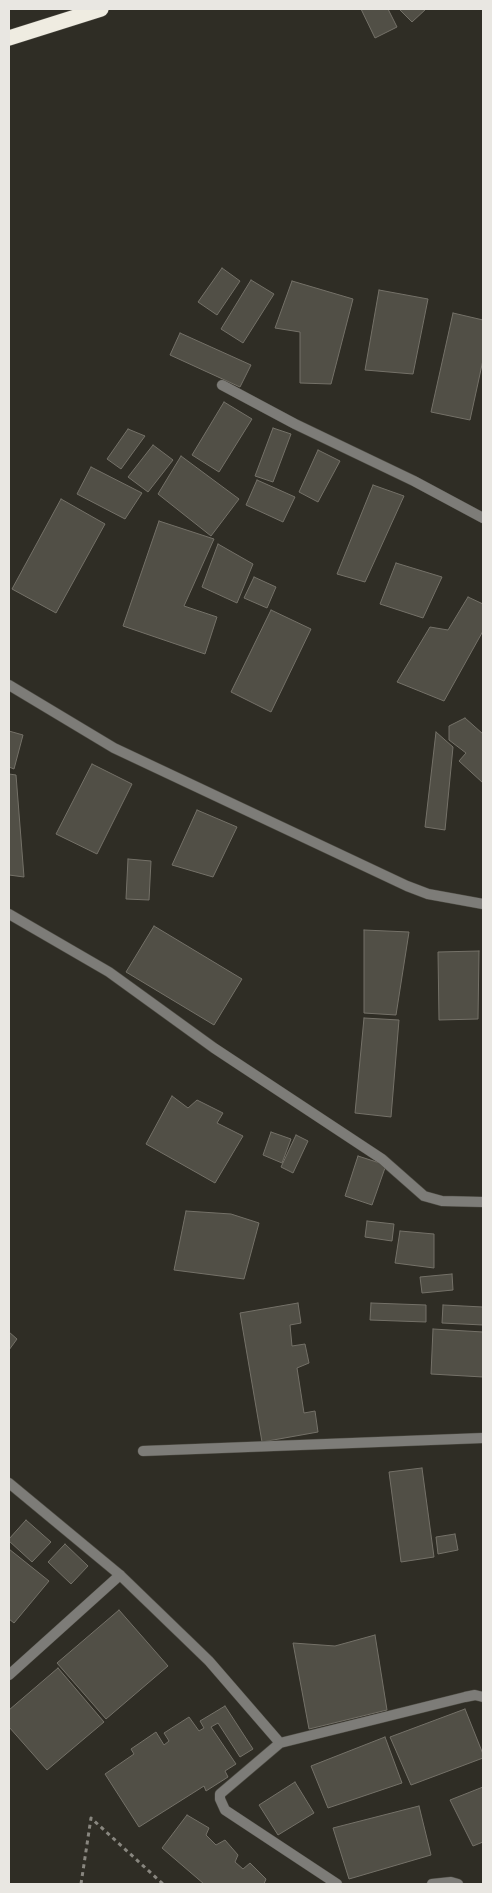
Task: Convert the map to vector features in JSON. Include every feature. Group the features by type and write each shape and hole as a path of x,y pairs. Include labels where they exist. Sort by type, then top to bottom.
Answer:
{"highway":[{"path":"9,38 101,9"}],"street":[{"path":"222,385 295,424 414,481 483,518"},
{"path":"9,685 114,748 407,886 428,894 483,904"},
{"path":"9,914 109,972 214,1048 382,1159 424,1196 442,1201 483,1202"},
{"path":"143,1450 483,1438"},
{"path":"9,1483 120,1575 209,1661 280,1743"},
{"path":"9,1674 120,1575"},
{"path":"336,1884 225,1810 221,1805 220,1794 280,1743 465,1697 475,1695 483,1697"},
{"path":"432,1884 451,1882 458,1884"}],"path":[{"path":"81,1884 91,1818 163,1884"}],"building":[{"path":"361,9 388,9 397,27 375,38"},
{"path":"399,9 426,9 412,22"},
{"path":"222,268 240,281 217,315 198,302"},
{"path":"251,280 274,294 243,343 221,329"},
{"path":"292,281 353,299 331,384 300,383 300,332 275,328"},
{"path":"379,290 428,299 413,374 365,370"},
{"path":"453,313 483,320 483,360 470,420 431,412"},
{"path":"180,333 251,365 240,387 170,355"},
{"path":"224,402 252,419 219,472 192,455"},
{"path":"273,428 291,434 273,482 255,476"},
{"path":"128,429 145,436 121,469 107,459"},
{"path":"153,445 173,460 148,492 128,477"},
{"path":"318,450 340,461 318,502 299,492"},
{"path":"181,456 239,499 211,536 158,494"},
{"path":"91,467 142,493 125,519 77,494"},
{"path":"257,480 295,497 283,522 246,505"},
{"path":"373,485 404,496 365,582 337,574"},
{"path":"61,499 105,524 56,613 12,589"},
{"path":"159,521 214,539 184,606 217,617 205,654 123,626"},
{"path":"218,544 253,564 237,603 202,587"},
{"path":"396,563 442,577 423,618 380,604"},
{"path":"254,577 276,587 267,608 244,598"},
{"path":"468,597 483,604 483,631 444,701 397,682 430,627 448,630"},
{"path":"271,610 311,629 271,712 231,692"},
{"path":"465,718 483,734 483,783 459,761 466,753 449,740 449,726"},
{"path":"9,731 23,735 14,769 9,767"},
{"path":"436,732 453,747 445,830 425,827"},
{"path":"92,764 132,784 97,854 56,834"},
{"path":"9,774 16,775 24,877 9,875"},
{"path":"197,810 237,827 213,877 172,865"},
{"path":"128,859 151,861 149,900 126,899"},
{"path":"154,926 242,979 214,1025 126,972"},
{"path":"364,930 409,932 396,1015 364,1013"},
{"path":"479,951 478,1019 439,1020 438,952"},
{"path":"364,1018 399,1020 391,1117 355,1113"},
{"path":"172,1096 188,1108 197,1100 223,1113 217,1123 243,1136 215,1183 146,1144"},
{"path":"271,1132 291,1139 282,1163 263,1155"},
{"path":"296,1135 308,1141 293,1173 281,1167"},
{"path":"358,1156 386,1165 372,1205 345,1196"},
{"path":"186,1211 231,1214 259,1223 244,1279 174,1270"},
{"path":"367,1221 394,1224 392,1241 365,1237"},
{"path":"400,1231 434,1234 434,1268 395,1263"},
{"path":"452,1274 453,1290 422,1293 420,1277"},
{"path":"298,1303 301,1323 290,1325 292,1346 305,1344 309,1363 297,1368 304,1413 315,1411 318,1432 262,1442 240,1313"},
{"path":"371,1303 426,1305 426,1322 370,1320"},
{"path":"443,1305 483,1307 483,1325 442,1323"},
{"path":"433,1329 483,1332 483,1377 431,1374"},
{"path":"9,1332 17,1339 9,1350"},
{"path":"422,1468 434,1557 401,1562 389,1472"},
{"path":"26,1520 51,1542 32,1562 9,1541"},
{"path":"455,1534 458,1550 438,1554 436,1537"},
{"path":"65,1544 88,1566 71,1584 48,1562"},
{"path":"9,1549 49,1581 14,1623 9,1619"},
{"path":"119,1610 168,1666 106,1719 57,1663"},
{"path":"375,1635 387,1710 309,1729 293,1643 335,1646"},
{"path":"58,1668 104,1722 47,1770 9,1727 9,1710"},
{"path":"225,1706 253,1749 240,1757 218,1723 211,1727 236,1764 225,1771 228,1777 206,1791 204,1786 139,1827 105,1774 134,1754 131,1749 156,1732 164,1745 169,1741 164,1733 189,1717 199,1731 204,1728 200,1721"},
{"path":"465,1709 483,1758 411,1785 390,1737"},
{"path":"385,1737 402,1783 328,1808 311,1766"},
{"path":"295,1782 314,1813 278,1835 259,1805"},
{"path":"483,1787 483,1842 473,1846 450,1800"},
{"path":"419,1806 431,1855 349,1879 333,1828"},
{"path":"187,1815 209,1828 206,1835 216,1845 225,1840 238,1855 235,1862 243,1869 250,1863 266,1879 264,1884 204,1884 162,1848"}]}
